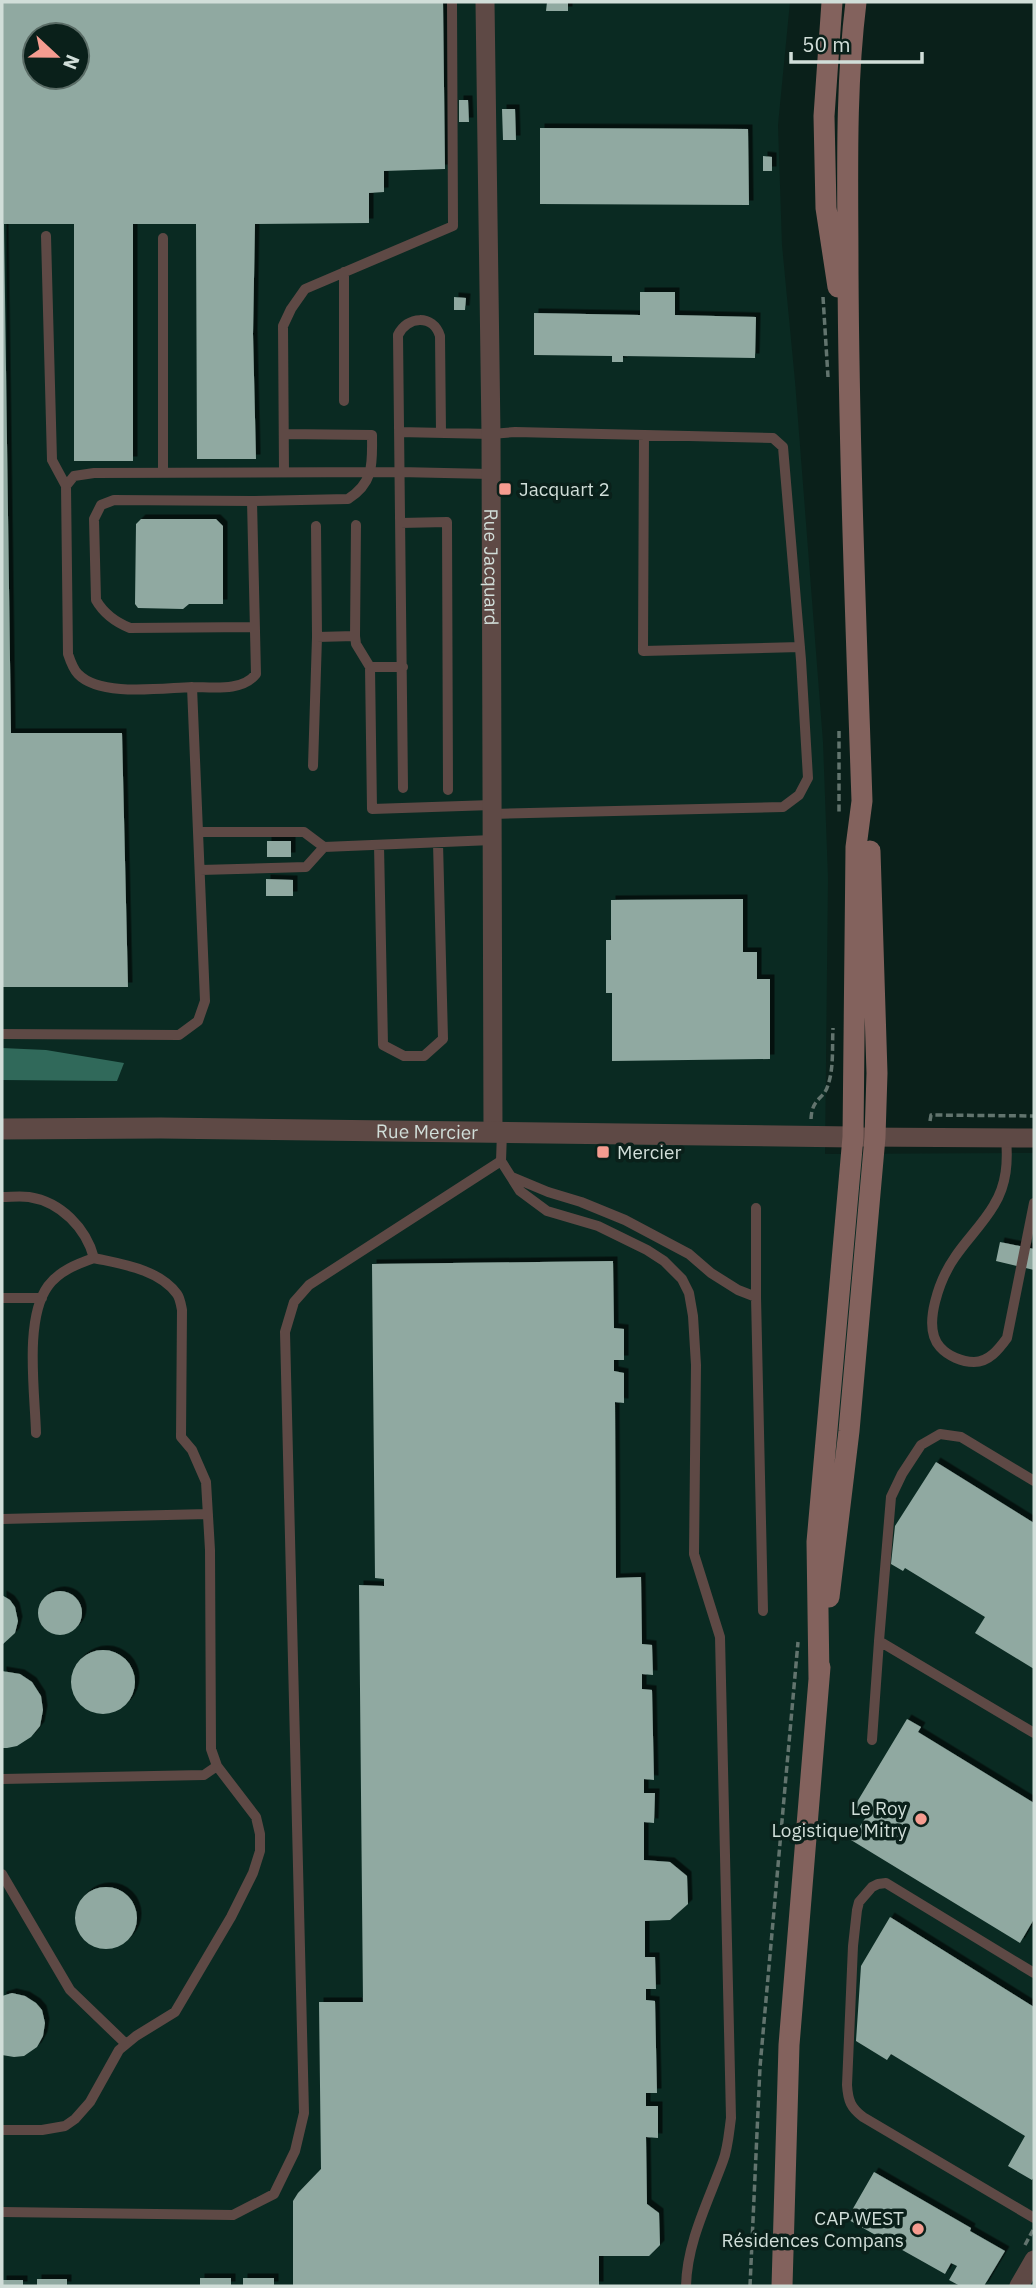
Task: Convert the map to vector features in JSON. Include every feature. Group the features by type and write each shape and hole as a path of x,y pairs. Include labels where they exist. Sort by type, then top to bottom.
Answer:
{"main road":[{"path":"832,2 824,116 825,208 848,355"},
{"path":"819,1679 817,1542 853,1138 856,847 862,801 848,355 848,112 856,2"},
{"path":"782,2286 789,2045 819,1679 849,1431 875,1137 877,1073 873,911 869,830 862,801"},
{"path":"786,2217 798,2286"}],"street":[{"name":"Rue Jacquard","path":"485,2 491,434 492,840 498,1132"},
{"name":"Rue Mercier","path":"2,1129 161,1128 853,1138"},
{"path":"853,1138 1034,1138"},
{"path":"1019,2286 1034,2260"}],"lane":[{"path":"284,472 283,326 290,309 305,289 453,226 452,2"},
{"path":"46,236 52,460 66,486 68,654 76,673 90,682 114,689 240,686 250,682 256,674 252,501"},
{"path":"163,238 163,472"},
{"path":"344,272 344,401"},
{"path":"403,788 398,335 404,325 416,319 434,325 440,336 441,433"},
{"path":"356,524 355,636 356,644 370,667 372,809 783,807 799,795 808,778 783,447 773,438 398,432"},
{"path":"255,627 130,628 117,623 102,610 96,600 94,519 101,505 114,500 348,499 357,493 372,472 372,435 284,435"},
{"path":"645,435 643,651 800,647"},
{"path":"66,486 74,475 94,472 490,474"},
{"path":"400,523 447,522 448,790"},
{"path":"313,766 317,637 316,526"},
{"path":"317,637 355,636"},
{"path":"370,667 403,667"},
{"path":"2,1034 179,1035 198,1021 205,1001 192,687"},
{"path":"199,832 304,832 324,847 492,840"},
{"path":"379,845 383,1045 404,1056 424,1056 443,1039 438,843"},
{"path":"200,870 306,867 324,847"},
{"path":"498,1132 501,1161 520,1191 547,1212 598,1226 664,1261 682,1279 689,1293 693,1316 696,1365 694,1553 720,1637 731,2118 724,2158 701,2213 686,2273 686,2286"},
{"path":"1006,1138 1008,1160 1003,1186 994,1205 953,1259 936,1296 931,1321 934,1339 941,1349 954,1357 981,1362 996,1353 1007,1338 1034,1203"},
{"path":"2,2212 233,2215 274,2194 295,2151 304,2113 285,1332 294,1302 309,1285 501,1161"},
{"path":"511,1177 625,1220 689,1254 711,1273 738,1290 756,1297"},
{"path":"2,1197 30,1197 51,1204 73,1219 90,1243 94,1258"},
{"path":"756,1208 763,1611"},
{"path":"2,2130 42,2130 65,2126 90,2102 119,2050 175,2012 231,1917 253,1873 260,1851 256,1816 217,1766 211,1749 206,1482 192,1450 181,1437 182,1310 178,1295 151,1274 124,1264 94,1258 73,1265 48,1285 37,1307 33,1329 36,1433"},
{"path":"2,1298 42,1298"},
{"path":"872,1740 891,1497 902,1474 921,1445 940,1434 961,1437 1034,1481"},
{"path":"2,1519 208,1514"},
{"path":"879,1641 1034,1733"},
{"path":"2,1779 204,1775 217,1766"},
{"path":"2,1874 70,1990 126,2044"},
{"path":"1034,1972 886,1883 872,1887 859,1902 853,1946 847,2085 849,2102 863,2117 1034,2218"}],"path":[{"path":"930,1137 931,1115 1034,1116"}],"shaded area":[{"path":"2,2 790,2 778,125 782,245 823,742 828,878 825,1154 1034,1153 1034,2286 2,2286"},
{"path":"2,1048 46,1050 124,1063 117,1081 2,1080"}],"building":[{"path":"2,2 443,2 445,169 384,171 384,192 369,193 369,223 255,224 253,334 256,459 197,459 196,224 133,224 133,461 74,461 74,224 4,224 11,733 122,733 128,987 2,987"},
{"path":"547,2 568,2 568,11 546,11"},
{"path":"459,100 468,100 469,122 459,122"},
{"path":"502,109 515,109 516,140 503,140"},
{"path":"540,128 748,129 749,205 540,204"},
{"path":"763,156 772,157 772,171 763,171"},
{"path":"640,292 675,292 675,315 756,317 755,358 623,356 623,362 612,362 612,356 534,355 534,313 640,315"},
{"path":"454,297 466,298 465,310 454,310"},
{"path":"141,519 216,519 223,526 223,604 189,604 183,609 138,608 135,604 136,524"},
{"path":"267,841 291,841 291,857 267,857"},
{"path":"266,879 293,880 293,896 266,896"},
{"path":"743,899 743,952 757,952 757,979 770,979 770,1059 612,1061 612,993 606,993 606,940 611,940 611,900"},
{"path":"1000,1242 1034,1249 1034,1270 996,1261"},
{"path":"613,1261 614,1328 624,1329 624,1360 614,1360 614,1371 624,1373 624,1403 615,1402 616,1578 641,1577 642,1644 652,1645 653,1675 642,1674 642,1689 652,1690 654,1780 644,1779 644,1793 655,1793 654,1823 644,1822 644,1860 670,1862 687,1876 688,1904 670,1920 645,1921 645,1957 655,1957 656,1989 646,1989 646,2000 655,2001 657,2093 646,2093 646,2106 658,2106 658,2138 646,2137 647,2204 659,2213 660,2245 649,2256 599,2256 599,2286 293,2286 293,2201 321,2169 319,2002 363,2002 359,1585 384,1586 384,1579 375,1578 372,1264"},
{"path":"936,1462 1034,1523 1034,1669 975,1633 985,1617 905,1568 903,1571 891,1564 895,1526"},
{"path":"60,1591 76,1597 82,1613 76,1629 60,1635 44,1629 38,1613 44,1597"},
{"path":"2,1595 15,1607 18,1621 15,1633 2,1645"},
{"path":"103,1650 115,1652 126,1659 133,1670 133,1694 126,1705 115,1712 103,1714 91,1712 80,1705 73,1694 71,1682 73,1670 80,1659 91,1652"},
{"path":"2,1671 20,1674 32,1682 41,1696 43,1710 40,1726 31,1737 17,1746 7,1748 2,1748"},
{"path":"907,1719 921,1727 918,1732 1034,1803 1034,1919 1020,1943 851,1840 868,1814 854,1807"},
{"path":"100,1887 112,1887 128,1896 135,1906 135,1930 128,1940 112,1949 100,1949 89,1944 80,1935 75,1924 75,1912 80,1901 89,1892"},
{"path":"890,1917 1034,2007 1032,2180 1008,2166 1025,2136 891,2054 887,2060 856,2041 861,1966"},
{"path":"12,1993 25,1996 36,2003 42,2010 45,2023 43,2036 37,2047 24,2056 2,2055 2,1996"},
{"name":"CAP WEST Résidences Compans","path":"874,2172 971,2228 970,2231 1005,2251 984,2286 960,2286 949,2280 957,2266 951,2263 945,2274 847,2219"},
{"path":"200,2278 231,2278 231,2286 200,2286"},
{"path":"243,2278 274,2278 274,2286 243,2286"},
{"path":"37,2279 67,2279 67,2286 37,2286"},
{"path":"2,2280 23,2280 23,2286 2,2286"}],"place":[{"name":"Jacquart 2","path":"505,489"},
{"name":"Mercier","path":"603,1152"},
{"name":"Le Roy Logistique Mitry","path":"921,1819"},
{"name":"CAP WEST Résidences Compans","path":"918,2229"}]}
